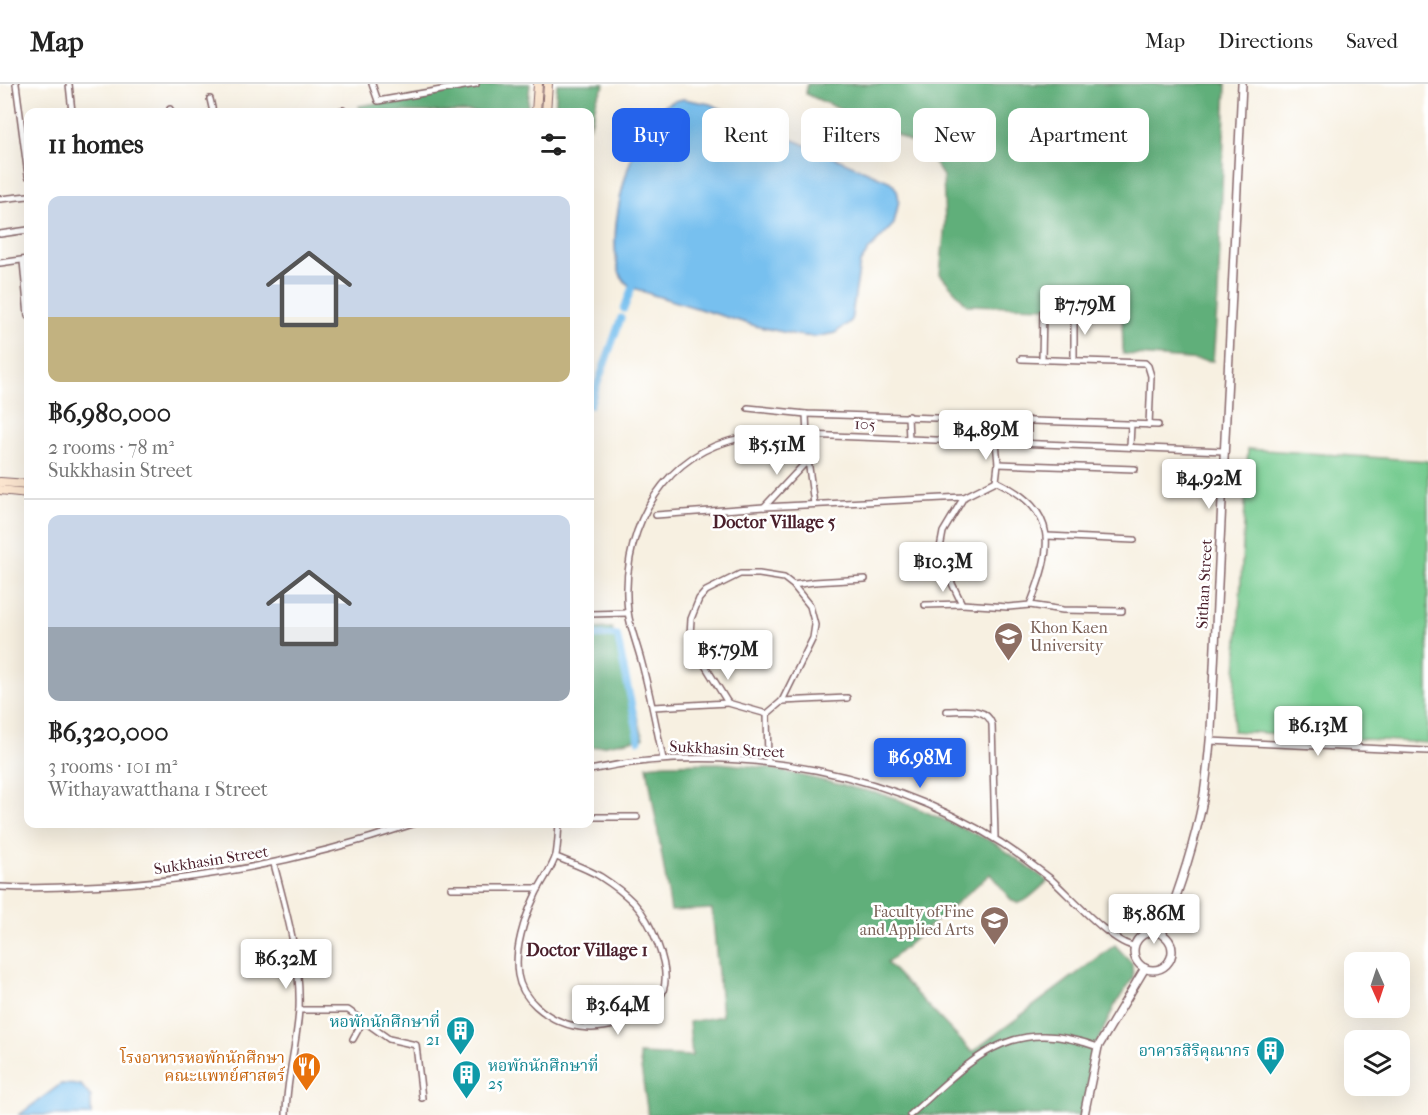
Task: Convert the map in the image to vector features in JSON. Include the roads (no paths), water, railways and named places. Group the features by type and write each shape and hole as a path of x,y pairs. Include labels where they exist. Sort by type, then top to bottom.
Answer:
{"main road":[{"path":"536,108 538,84"},
{"path":"546,108 548,84"},
{"path":"0,482 24,484"},
{"path":"0,490 24,493"}],"street":[{"path":"16,84 24,145"},
{"path":"69,84 72,108"},
{"path":"372,84 378,101 476,84"},
{"path":"376,95 379,84"},
{"name":"Sithan Street","path":"1161,934 1186,866 1198,823 1207,773 1242,84"},
{"path":"210,99 212,108"},
{"path":"0,200 24,197"},
{"path":"0,234 24,231"},
{"path":"0,263 24,260"},
{"path":"1042,359 1043,312"},
{"path":"1074,313 1074,359"},
{"path":"1021,359 1140,362 1148,366 1151,376 1149,425"},
{"path":"748,408 806,414 1158,425"},
{"path":"806,414 808,460 814,504"},
{"path":"908,416 909,439"},
{"path":"1028,420 1028,442"},
{"path":"1130,447 1131,424"},
{"name":"105","path":"663,759 653,707 628,614 628,564 634,538 651,501 670,476 695,457 729,441 752,437 806,435 1224,450"},
{"path":"996,441 998,464 996,481"},
{"path":"764,507 808,460"},
{"path":"998,464 1135,470"},
{"path":"656,515 814,504 964,498 996,481"},
{"path":"996,481 1029,502 1042,520 1047,536 1042,575 1030,605"},
{"path":"962,604 942,563 940,548 943,532 964,498"},
{"path":"1047,536 1134,540"},
{"path":"728,703 693,646 690,635 691,619 699,599 706,591 740,574 759,573 784,578 793,585 810,606 816,625 813,638 782,701 767,714"},
{"path":"793,585 865,579"},
{"path":"925,605 962,604 1008,607 1030,605 1063,610 1122,612"},
{"path":"594,614 628,614"},
{"path":"782,701 847,698"},
{"path":"653,707 728,703 767,714"},
{"path":"947,711 980,711 990,719 992,724 995,837"},
{"path":"767,714 768,761"},
{"path":"1210,741 1428,751"},
{"name":"Sukkhasin Street","path":"594,769 663,759 768,761 820,770 895,791 995,837 1051,879 1111,935 1124,943 1135,946"},
{"path":"594,817 637,817"},
{"name":"Sukkhasin Street","path":"0,888 148,884 274,864 400,828"},
{"path":"556,857 601,877 634,903 654,935 663,956 665,975 663,991 654,1004 622,1023 590,1028 558,1022 544,1014 522,988 517,961 518,946 539,888 556,857 560,828"},
{"path":"274,864 295,956 299,1010 285,1115"},
{"path":"451,888 539,888"},
{"path":"1161,934 1171,946 1170,961 1156,970 1145,968 1137,961 1135,946 1143,936 1161,934"},
{"path":"1084,1115 1098,1047 1145,968"},
{"path":"299,1010 348,1010 389,1039 416,1045 422,1098"},
{"path":"353,1039 363,1021"},
{"path":"910,1115 966,1065 997,1045 1034,1037 1075,1039 1098,1047"}],"water":[{"path":"683,99 719,108 702,108 702,162 789,162 789,138 801,143 801,162 845,162 891,182 897,190 899,200 894,224 860,263 851,321 835,333 815,337 759,327 650,294 631,286 622,278 617,262 615,242 621,193 631,162 690,162 690,108 661,108"},
{"path":"61,1084 81,1085 91,1097 91,1115 19,1115"}],"waterway":[{"path":"624,309 632,287"},
{"path":"594,394 621,318"},
{"path":"594,636 617,635 639,740"}],"place":[{"name":"Khon Kaen University","path":"1009,662"},
{"name":"Faculty of Fine and Applied Arts","path":"995,946"},
{"name":"หอพักนักศึกษาที่ 21","path":"461,1056"},
{"name":"อาคารสิริคุณากร","path":"1271,1076"},
{"name":"โรงอาหารหอพักนักศึกษา คณะแพทย์ศาสตร์","path":"306,1092"},
{"name":"หอพักนักศึกษาที่ 25","path":"467,1100"}],"district":[{"name":"Doctor Village 5","path":"774,522"},
{"name":"Doctor Village 1","path":"587,950"}]}
